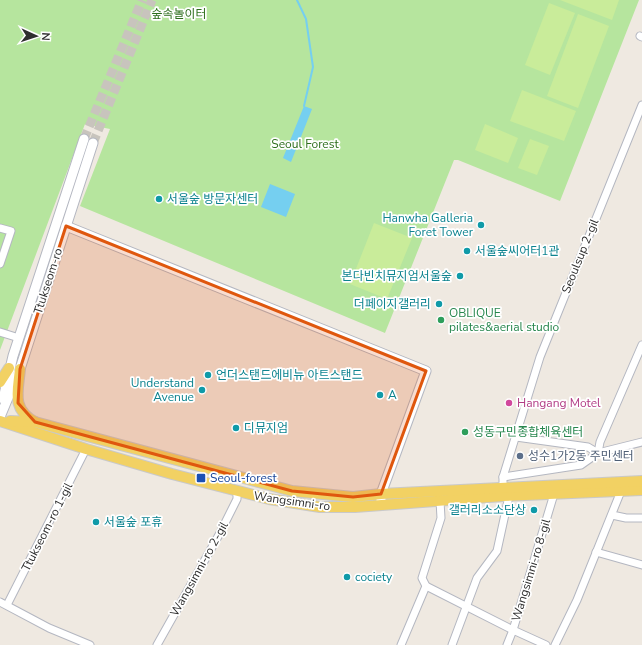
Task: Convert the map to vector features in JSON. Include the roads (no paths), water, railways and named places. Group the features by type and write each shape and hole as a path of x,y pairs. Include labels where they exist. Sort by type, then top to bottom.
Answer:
{"main road":[{"name":"Ttukseom-ro","path":"0,413 9,368 84,138"},
{"name":"Ttukseom-ro","path":"0,417 20,369 93,143"},
{"path":"66,226 426,371 381,494 381,506"},
{"path":"0,382 9,368"},
{"path":"20,369 18,404 29,419 35,422"},
{"name":"Wangsimni-ro","path":"0,421 35,422 292,491 353,497 381,494 506,492 554,494 642,490"},
{"name":"Wangsimni-ro","path":"0,421 86,449 237,491 269,499 320,507 381,506 440,501 506,492 642,481"}],"street":[{"name":"Seoulsup 2-gil","path":"452,645 477,578 497,551 506,492 503,477 544,345 642,105"},
{"path":"0,228 11,231 2,250 0,264"},
{"path":"0,332 19,338"},
{"path":"598,453 600,442 642,345"},
{"path":"516,437 588,447 598,453"},
{"path":"503,477 581,465 598,453 641,441"},
{"name":"Ttukseom-ro 1-gil","path":"86,449 3,604 49,628 87,645"},
{"name":"Wangsimni-ro 2-gil","path":"157,645 220,533 237,499 237,491"},
{"path":"555,645 576,600 621,491"},
{"name":"Wangsimni-ro 8-gil","path":"506,645 513,630 554,494"},
{"path":"440,501 441,518 422,578 426,586 546,645"},
{"path":"612,515 626,518 642,518"},
{"path":"596,552 642,565"},
{"path":"401,645 426,586"}],"water":[{"path":"304,106 312,109 291,162 283,158"},
{"path":"270,184 295,194 286,217 261,207"}],"waterway":[{"path":"297,0 306,19 313,67 304,106"}],"tunnel":[{"path":"84,139 142,0"},
{"path":"93,143 152,0"}],"place":[{"name":"서울숲 방문자센터","path":"159,199"},
{"name":"Hanwha Galleria Foret Tower","path":"481,225"},
{"name":"서울숲씨어터1관","path":"467,251"},
{"name":"본다빈치뮤지엄서울숲","path":"460,276"},
{"name":"더페이지갤러리","path":"439,304"},
{"name":"OBLIQUE pilates&aerial studio","path":"441,320"},
{"name":"언더스탠드에비뉴 아트스탠드","path":"208,375"},
{"name":"Understand Avenue","path":"202,390"},
{"name":"A","path":"380,395"},
{"name":"Hangang Motel","path":"509,403"},
{"name":"디뮤지엄","path":"236,428"},
{"name":"성동구민종합체육센터","path":"465,432"},
{"name":"성수1가2동 주민센터","path":"520,456"},
{"name":"Seoul-forest","path":"201,478"},
{"name":"갤러리소소단상","path":"534,510"},
{"name":"서울숲 포휴","path":"96,522"},
{"name":"cociety","path":"347,577"}],"park label":[{"name":"숲속놀이터","path":"179,14"},
{"name":"Seoul Forest","path":"305,144"}]}
